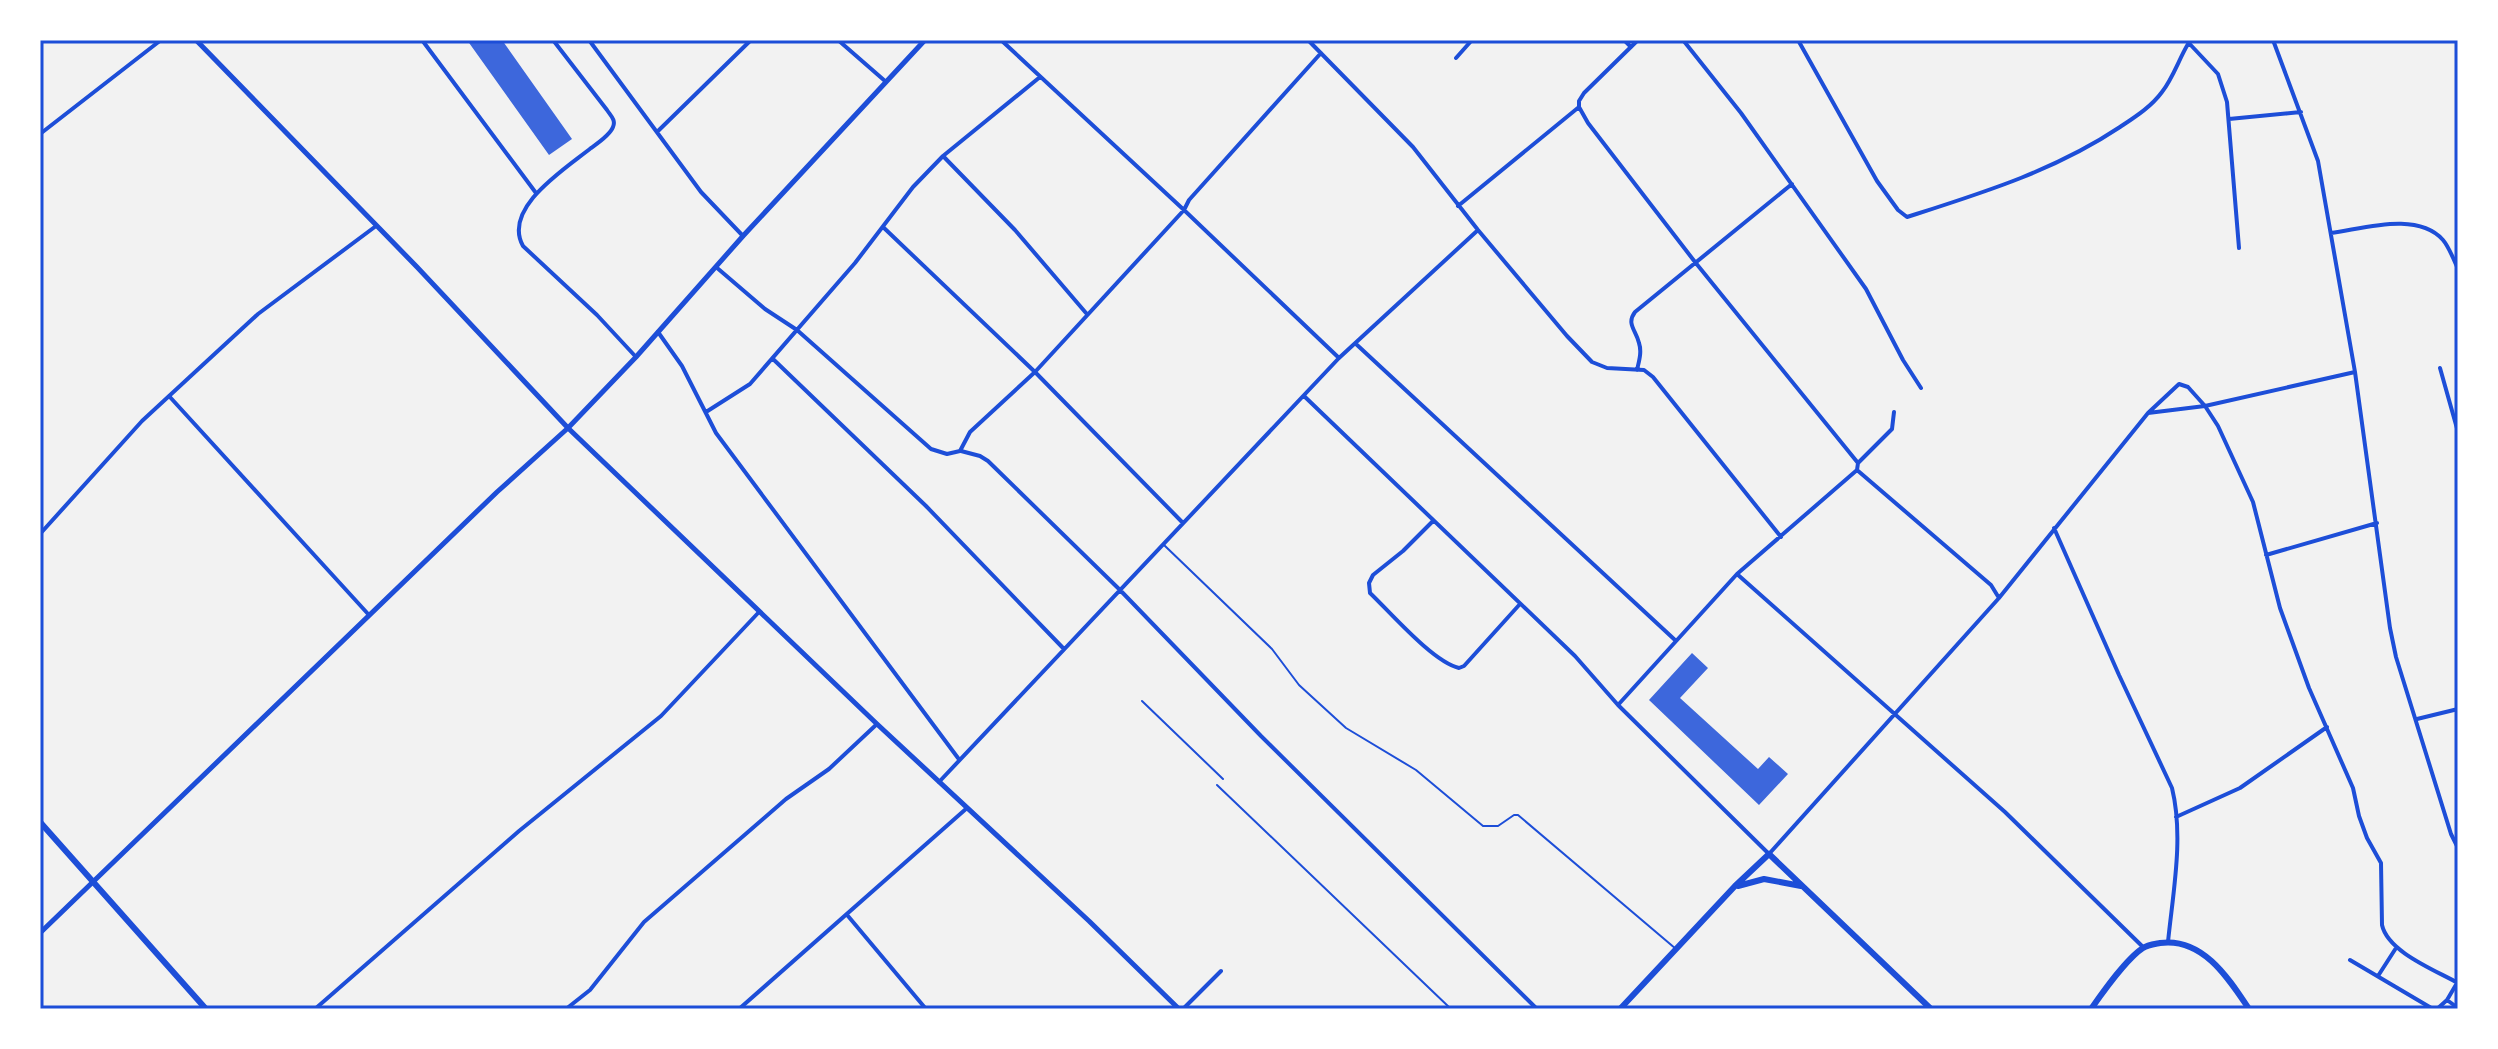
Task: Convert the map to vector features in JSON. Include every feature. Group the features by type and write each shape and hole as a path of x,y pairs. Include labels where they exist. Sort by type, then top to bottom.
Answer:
{"main road":[{"path":"40,822 206,1009"},
{"path":"1620,1009 1769,854 1931,1009"},
{"path":"1735,886 1764,879 1804,887"},
{"path":"2091,1009 2143,947 2168,942 2192,948 2215,963 2249,1009"}],"street":[{"path":"40,134 161,40"},
{"path":"196,40 568,428 1181,1009 1221,971"},
{"path":"422,40 536,193"},
{"path":"553,40 614,121 614,126 536,193 522,212 518,231 523,246 597,315 636,357"},
{"path":"589,40 701,192 743,236"},
{"path":"657,132 751,40"},
{"path":"838,40 885,81"},
{"path":"40,933 497,492 568,428 925,40"},
{"path":"1001,40 1339,358"},
{"path":"1308,40 1413,147 1458,206 1592,362 1607,368 1644,370 1653,377 1781,537"},
{"path":"1456,58 1472,40"},
{"path":"1624,40 1631,47"},
{"path":"1638,40 1584,93 1579,107 1695,262 1858,463"},
{"path":"1683,40 1741,113 1866,289 1921,388"},
{"path":"1798,40 1877,181 1898,210 1907,217 2018,181 2096,143 2145,110 2163,92 2187,42 2218,74 2227,102 2239,248"},
{"path":"2273,40 2318,161 2355,372 2396,657 2458,848"},
{"path":"960,451 970,432 1035,372 1086,313 1184,210 1189,200 1321,53"},
{"path":"706,412 750,384 913,187 943,156 1040,77"},
{"path":"1458,206 1579,107"},
{"path":"2229,119 2301,112"},
{"path":"943,156 1015,230 1086,313"},
{"path":"1637,370 1641,353 1631,318 1792,184"},
{"path":"2331,233 2403,223 2428,229 2443,240 2458,268"},
{"path":"40,534 142,421 258,314 376,226"},
{"path":"883,227 1035,372 1183,523"},
{"path":"939,782 958,758 1339,358 1478,230"},
{"path":"716,267 765,309 797,330 931,449 947,454 970,452 988,461 1537,1009"},
{"path":"658,332 682,366 716,433 958,758"},
{"path":"1356,344 1675,640"},
{"path":"773,359 926,506 1064,649"},
{"path":"2440,368 2458,432"},
{"path":"2148,413 2205,406 2355,372"},
{"path":"1304,396 1575,656 1618,705 1769,854 1999,598 2148,413 2179,384 2188,387 2218,426 2253,502 2280,608 2309,688 2353,788 2367,838 2381,863 2383,930 2396,948 2458,983 2447,1000 2435,1009 2350,960"},
{"path":"169,396 369,615"},
{"path":"1618,705 1737,574 1857,470 1858,463 1892,429 1894,412"},
{"path":"1857,470 1991,585 1999,598"},
{"path":"1433,521 1373,575 1369,583 1370,593 1415,637 1443,661 1459,668 1520,604"},
{"path":"2266,555 2377,523"},
{"path":"2054,528 2172,788 2177,849 2168,942"},
{"path":"1737,574 2005,812 2143,947"},
{"path":"315,1009 519,831 661,716 759,612"},
{"path":"2417,719 2458,709"},
{"path":"566,1009 590,990 644,922 786,799 829,769 877,724"},
{"path":"2176,817 2240,788 2327,727"},
{"path":"739,1009 967,808"},
{"path":"848,915 926,1009"},
{"path":"2378,976 2396,948"},
{"path":"2447,1000 2458,1008"}],"lane":[{"path":"1163,545 1272,649 1299,685 1346,728 1416,770 1483,826 1498,826 1518,815 1677,950"},
{"path":"1142,701 1223,779"},
{"path":"1217,785 1451,1009"}],"building":[{"path":"467,40 502,40 572,139 549,155"},
{"path":"1692,653 1708,668 1680,698 1758,769 1769,757 1788,774 1759,805 1649,700"}]}
